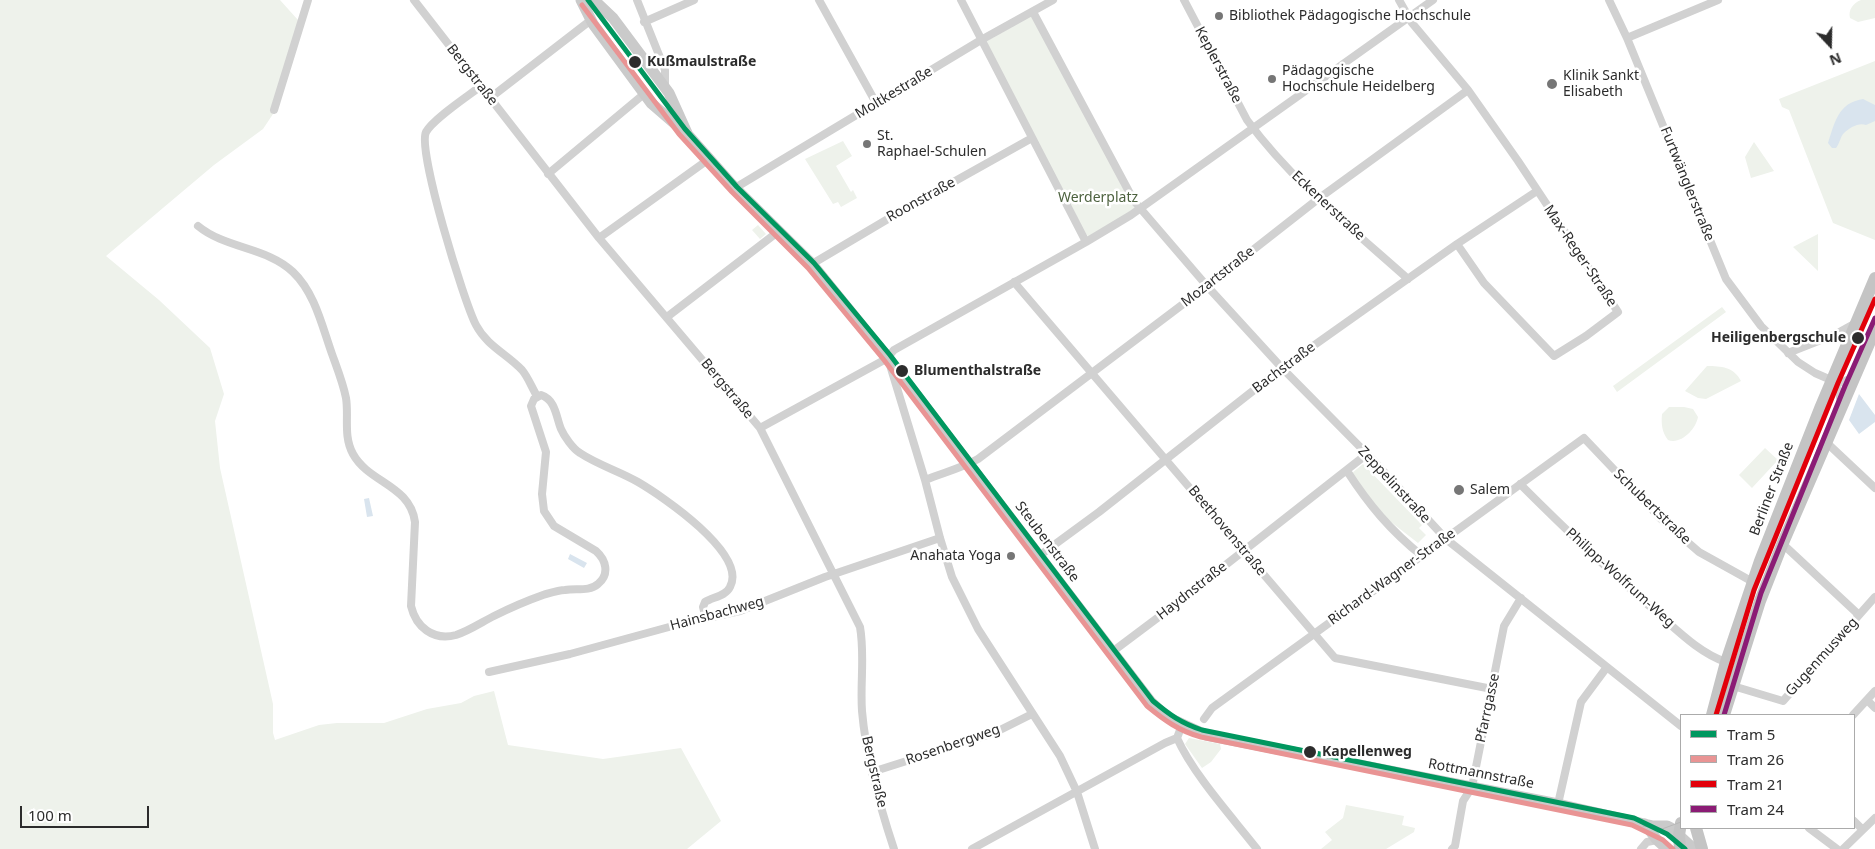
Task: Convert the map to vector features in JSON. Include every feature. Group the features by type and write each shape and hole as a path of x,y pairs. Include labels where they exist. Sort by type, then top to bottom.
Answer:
{"main road":[{"path":"581,0 591,20 644,94 654,106 688,135"},
{"path":"594,0 612,18 672,98 688,135"},
{"name":"Steubenstraße","path":"688,135 736,188 812,264 888,358 1151,702 1167,717"},
{"name":"Berliner Straße","path":"1712,714 1726,662 1752,582 1831,380 1875,278"},
{"path":"1724,714 1760,601 1782,545 1875,330"},
{"name":"Rottmannstraße","path":"1167,717 1206,734 1558,804 1645,824 1667,826"},
{"path":"1667,826 1680,819"},
{"path":"1645,824 1657,840 1667,849"},
{"path":"1667,826 1680,829 1694,849"},
{"path":"1680,829 1680,849"},
{"path":"1696,829 1702,849"}],"street":[{"path":"274,110 308,0"},
{"name":"Bergstraße","path":"414,0 548,174 760,428 854,614 862,636 862,710 865,736 872,772 894,849"},
{"path":"637,0 644,22 665,70 665,88"},
{"path":"644,22 694,0"},
{"path":"819,0 876,103"},
{"path":"961,0 1086,242"},
{"name":"Moltkestraße","path":"736,188 982,40 1053,0"},
{"name":"Keplerstraße","path":"1184,0 1253,128"},
{"name":"Max-Reger-Straße","path":"1399,0 1412,23 1468,90 1518,161 1618,312 1586,336 1554,356 1484,283 1457,244"},
{"path":"760,428 888,358 894,350 1086,242 1139,209 1433,0"},
{"name":"Furtwänglerstraße","path":"1609,0 1627,38 1726,279 1761,326 1788,353 1814,373 1831,380"},
{"path":"1627,38 1718,0"},
{"path":"1033,12 1139,209"},
{"path":"490,98 591,20"},
{"path":"481,86 432,124 426,131 424,142 432,188 451,253 476,326 495,350 522,371 537,396"},
{"name":"Mozartstraße","path":"925,480 956,467 969,464 1092,373 1318,199 1468,90"},
{"path":"548,174 644,94"},
{"name":"Eckenerstraße","path":"1253,128 1268,147 1318,199 1408,279"},
{"name":"Roonstraße","path":"812,264 898,213 1032,138"},
{"path":"600,238 709,159"},
{"name":"Bachstraße","path":"1039,556 1099,512 1282,368 1457,244 1537,191"},
{"name":"Zeppelinstraße","path":"1139,209 1206,286 1282,368 1446,538 1680,725"},
{"path":"198,226 212,236 277,261 292,272 306,288 314,304 344,392 347,436 352,451 362,466 401,494 412,510 415,522 411,606 418,624 433,634 446,636 460,634 513,607 541,596 565,590 592,588 605,575 605,565 601,557 554,526 544,511 541,497 546,452 531,406 532,401 537,396 543,396 551,402 562,430 578,452 637,481 670,503 721,550 730,565 733,580 730,589 705,602 703,607 706,619"},
{"path":"667,317 779,231"},
{"name":"Beethovenstraße","path":"1014,282 1335,658 1492,689"},
{"path":"1788,353 1836,334 1854,324"},
{"path":"888,358 952,577 978,629 1060,756 1077,792 1095,849"},
{"path":"1831,380 1843,382 1856,376"},
{"path":"1831,380 1839,391 1841,411"},
{"name":"Schubertstraße","path":"1584,438 1667,524 1699,552 1752,582"},
{"name":"Richard-Wagner-Straße","path":"1204,719 1212,708 1584,438"},
{"path":"1827,443 1875,488"},
{"name":"Haydnstraße","path":"1112,652 1367,454"},
{"name":"Zeppelinstraße","path":"1347,471 1364,498 1381,518 1398,536 1422,556"},
{"name":"Philipp-Wolfrum-Weg","path":"1520,484 1603,565 1689,641 1726,662"},
{"name":"Hainsbachweg","path":"489,672 570,654 758,604 833,574 940,538"},
{"path":"1782,545 1859,615"},
{"name":"Gugenmusweg","path":"1733,686 1782,701 1875,596"},
{"name":"Pfarrgasse","path":"1455,848 1463,801 1472,787 1504,626 1521,598"},
{"path":"1558,804 1581,702 1607,667"},
{"path":"1854,714 1875,691"},
{"path":"1867,700 1875,708"},
{"name":"Rosenbergweg","path":"872,772 996,732 1032,714"},
{"path":"972,849 1177,738 1182,725"},
{"path":"1177,738 1198,774 1257,849"},
{"path":"1843,849 1875,818"},
{"path":"1855,822 1862,829"},
{"path":"1811,829 1837,849"},
{"path":"1642,849 1647,842 1657,840"}],"green space":[{"path":"0,0 280,0 298,20 277,108 263,129 214,165 106,256 159,300 210,348 224,394 215,421 220,468 273,704 273,733 275,740 319,725 384,723 427,709 461,703 474,696 494,691 508,745 603,759 681,748 721,821 687,849 0,849"},
{"path":"1861,0 1875,0 1875,18 1858,22 1850,18 1852,7"},
{"name":"Werderplatz","path":"1031,16 1036,21 1135,209 1089,237 988,46 987,41"},
{"path":"1875,61 1875,240 1833,223 1789,110 1782,107 1779,99"},
{"path":"843,141 852,156 836,166 851,192 853,190 857,198 841,207 838,202 833,204 805,159"},
{"path":"1754,142 1774,171 1751,178 1745,157"},
{"path":"758,225 766,234 760,239 752,230"},
{"path":"1818,234 1818,271 1793,247"},
{"path":"1722,307 1726,312 1617,392 1613,386"},
{"path":"1707,366 1731,370 1741,381 1706,399 1698,398 1685,391"},
{"path":"1669,407 1693,409 1698,417 1697,422 1687,435 1673,441 1668,440 1662,425 1662,414"},
{"path":"1765,448 1778,460 1752,488 1739,475"},
{"path":"1363,464 1422,525 1419,528 1426,535 1418,543 1382,515 1352,473"},
{"path":"1189,738 1220,744 1221,749 1211,762 1202,768 1185,744"},
{"path":"1346,805 1404,816 1402,825 1415,828 1414,832 1386,849 1321,849 1332,840 1325,832 1343,818"}],"shaded area":[{"path":"1863,99 1875,105 1875,121 1866,125 1860,124 1851,127 1843,135 1836,148 1832,148 1828,143 1839,115 1848,105"},
{"path":"1859,394 1875,415 1875,422 1859,434 1849,420"},
{"path":"369,498 373,516 367,517 364,499"},
{"path":"570,554 587,563 584,568 568,559"}],"tram line":[{"name":"5","path":"588,0 685,129 737,187 814,263 890,355 1153,701 1182,721 1202,730 1634,818 1667,834 1685,849"},
{"name":"26","path":"582,5 679,134 732,192 808,268 884,360 1147,706 1153,711 1193,735 1632,825 1663,840 1673,849"},
{"name":"21","path":"1716,714 1754,590 1838,383 1875,299"},
{"name":"24","path":"1724,714 1761,593 1845,386 1875,318"},
{"path":"1643,826 1662,829 1680,822"}],"place":[{"name":"Bibliothek Pädagogische Hochschule","path":"1219,16"},
{"name":"Kußmaulstraße","path":"635,62"},
{"name":"Pädagogische Hochschule Heidelberg","path":"1272,79"},
{"name":"Klinik Sankt Elisabeth","path":"1552,84"},
{"name":"St. Raphael-Schulen","path":"867,144"},
{"name":"Heiligenbergschule","path":"1858,338"},
{"name":"Blumenthalstraße","path":"902,371"},
{"name":"Salem","path":"1459,490"},
{"name":"Anahata Yoga","path":"1011,556"},
{"name":"Kapellenweg","path":"1310,752"}]}
